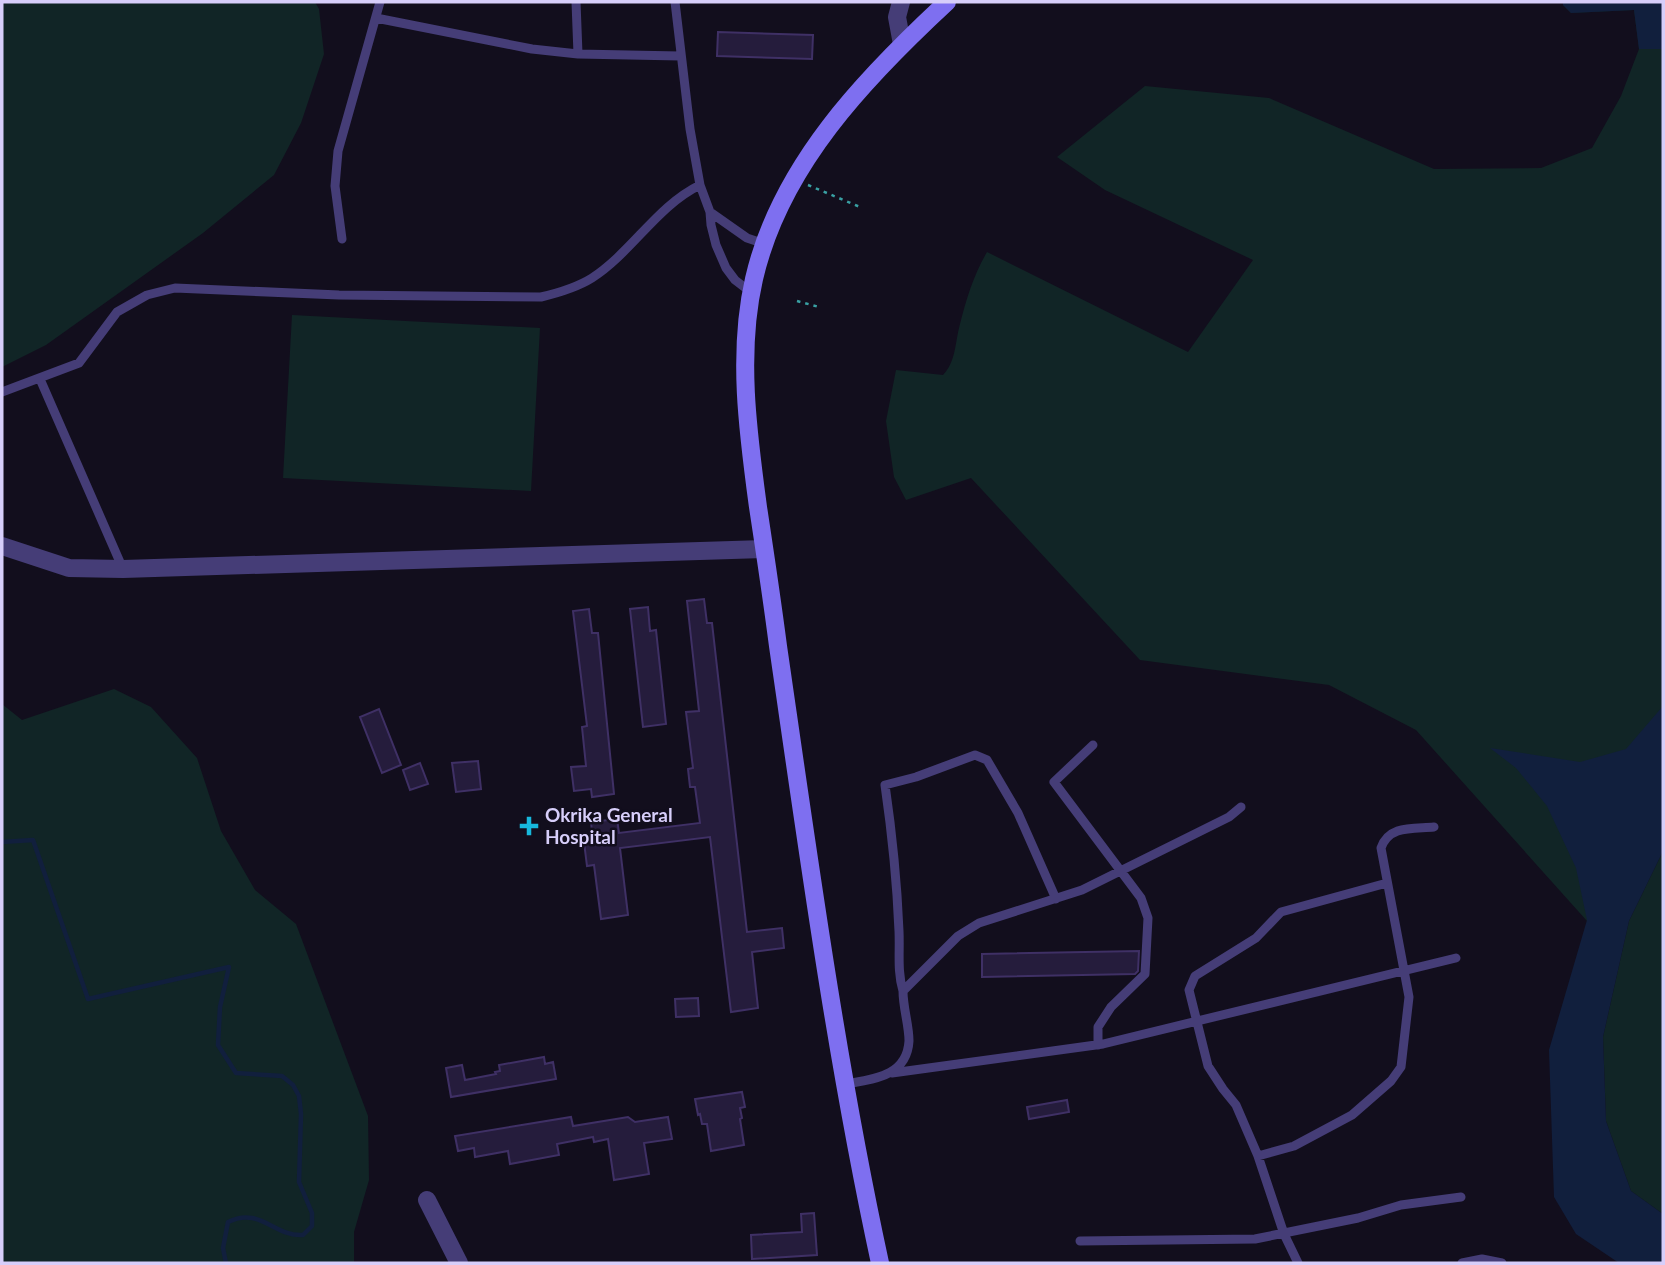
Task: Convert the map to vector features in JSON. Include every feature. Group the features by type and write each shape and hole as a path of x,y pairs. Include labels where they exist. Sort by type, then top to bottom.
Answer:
{"street":[{"path":"901,2 897,17 902,44"},
{"path":"880,1263 846,1084 764,549 748,425 747,332 754,277 765,244 779,210 813,149 864,83 947,2"},
{"path":"2,546 68,568 123,569 764,549"},
{"path":"427,1200 459,1263"}],"lane":[{"path":"342,239 335,186 338,151 380,2"},
{"path":"576,2 578,54"},
{"path":"675,2 680,56 700,185 710,212 716,245 726,268 735,280 752,293"},
{"path":"376,18 532,49 578,54 680,56"},
{"path":"2,392 79,363 92,342 117,312 147,295 175,288 340,295 514,297 541,297 565,291 592,278 666,209 686,192 700,185"},
{"path":"710,212 747,239 765,244"},
{"path":"40,379 123,569"},
{"path":"1093,746 1054,782 1141,898 1148,918 1145,974 1104,1017 1098,1027 1098,1045"},
{"path":"892,1073 905,1060 909,1040 899,978 898,919 885,785 916,777 975,755 987,760 1018,813 1056,899"},
{"path":"903,991 958,936 979,923 1082,890 1229,817 1241,807"},
{"path":"1258,1156 1294,1146 1352,1115 1391,1081 1401,1067 1409,997 1381,848 1385,838 1396,830 1434,827"},
{"path":"1298,1263 1284,1234 1258,1156 1236,1105 1209,1066 1189,990 1195,976 1256,939 1281,912 1387,883"},
{"path":"846,1084 877,1079 892,1073 1098,1045 1456,958"},
{"path":"1080,1241 1255,1239 1358,1218 1401,1205 1461,1197"},
{"path":"1462,1263 1482,1259 1502,1263"}],"path":[{"path":"795,179 860,207"},
{"path":"797,301 819,307"}],"green space":[{"path":"2,2 315,2 319,9 324,54 301,123 274,175 203,233 46,345 2,367"},
{"path":"1563,2 1663,2 1663,769 1587,921 1416,730 1329,685 1140,660 971,478 906,500 894,477 886,421 896,370 943,375 947,370 953,358 968,296 987,252 1188,352 1253,260 1105,190 1057,157 1145,86 1269,98 1434,169 1541,168 1592,148 1621,96 1639,49 1634,10 1571,13"},
{"path":"292,315 540,328 531,491 283,478"},
{"path":"114,689 151,707 197,758 221,831 255,890 296,924 368,1116 369,1180 354,1232 354,1263 2,1263 2,704 22,720"},
{"path":"1663,851 1663,1214 1631,1191 1606,1121 1603,1037 1629,921"}],"water":[{"path":"1563,2 1663,2 1663,49 1639,49 1634,10 1571,13"},
{"path":"1663,706 1663,851 1629,921 1603,1037 1606,1121 1631,1191 1663,1214 1663,1263 1619,1263 1576,1234 1554,1197 1549,1050 1587,920 1576,868 1547,806 1516,768 1490,748 1580,762 1626,749"}],"building":[{"path":"718,32 813,35 812,59 717,56"},
{"path":"704,599 707,623 712,623 747,932 782,928 784,948 752,952 758,1008 731,1012 710,837 620,848 628,915 601,919 594,865 587,866 584,842 593,841 591,822 617,819 619,833 700,823 695,787 690,787 688,769 693,768 686,712 699,711 687,601"},
{"path":"648,607 650,631 656,630 666,724 643,727 630,609"},
{"path":"589,609 592,633 598,633 614,794 592,797 591,789 574,791 571,767 586,766 582,727 587,726 573,611"},
{"path":"379,709 401,765 382,773 360,717"},
{"path":"478,761 481,789 456,792 452,763"},
{"path":"420,763 428,784 410,790 403,770"},
{"path":"1139,951 1138,971 1135,974 982,977 982,954"},
{"path":"698,998 699,1016 676,1017 675,999"},
{"path":"544,1057 545,1064 553,1062 556,1079 451,1097 446,1068 462,1065 465,1080 496,1074 495,1072 500,1071 499,1065"},
{"path":"742,1092 745,1107 740,1108 740,1119 744,1145 711,1151 707,1124 702,1124 695,1099"},
{"path":"1067,1100 1069,1112 1029,1119 1027,1107"},
{"path":"571,1117 573,1126 628,1117 635,1122 668,1117 672,1139 644,1143 649,1174 614,1180 608,1139 594,1142 593,1137 557,1144 559,1155 510,1164 508,1151 475,1157 474,1148 458,1151 455,1136"},
{"path":"814,1213 817,1255 752,1259 751,1235 802,1232 801,1214"}],"waterway":[{"path":"2,842 33,840 88,999 229,967 220,1007 218,1045 236,1073 282,1076 293,1085 299,1096 299,1182 312,1213 312,1226 303,1235 284,1232 249,1218 228,1222 223,1248 226,1263"}],"place":[{"name":"Okrika General Hospital","path":"529,826"}]}
